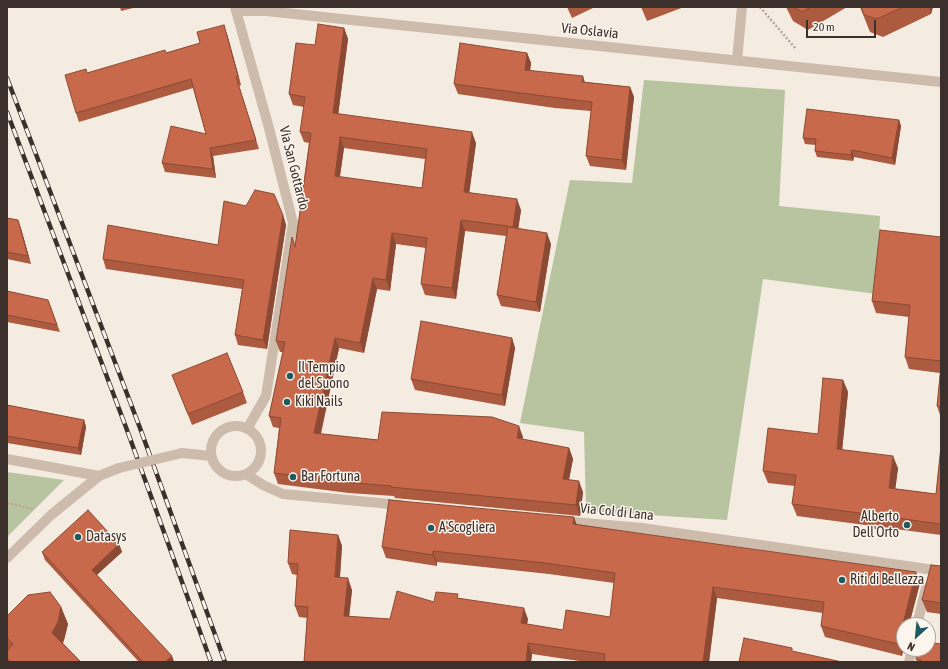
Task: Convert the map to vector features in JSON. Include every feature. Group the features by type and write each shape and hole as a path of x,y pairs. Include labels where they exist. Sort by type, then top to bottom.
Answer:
{"street":[{"path":"737,60 742,7"},
{"name":"Via Oslavia","path":"235,9 941,82"},
{"name":"Via San Gottardo","path":"235,9 270,128 293,223 266,396 246,429"},
{"path":"232,426 246,429 254,434 259,441 261,448 260,458 256,465 246,474 238,476 230,475 220,470 214,464 211,456 212,443 216,435 232,426"},
{"path":"7,558 51,515 99,476 120,468 182,453 211,456"},
{"path":"7,459 99,476"},
{"path":"246,474 263,485 283,494 415,506"},
{"name":"Via Col di Lana","path":"549,519 650,530 941,570"},
{"path":"919,617 930,568"}],"path":[{"path":"760,7 812,68"},
{"path":"7,503 51,515"}],"green space":[{"path":"644,80 785,90 779,206 880,216 876,294 763,279 727,520 586,511 584,432 520,423 570,180 632,183"},
{"path":"7,472 64,480 7,537"}],"building":[{"path":"793,7 811,7 802,12"},
{"path":"861,7 903,7 877,19 864,15"},
{"path":"318,24 344,28 333,113 472,132 464,192 517,199 513,227 509,227 547,233 536,302 497,295 508,226 461,220 452,288 421,284 427,238 392,233 386,280 373,278 360,343 335,338 314,433 378,440 382,412 492,417 519,426 517,438 569,448 563,479 579,481 576,505 391,487 274,473 281,418 269,416 285,342 276,341 292,237 295,247 311,133 300,132 305,97 289,94 296,43 315,45","holes":["340,137 427,149 422,188 335,176"]},
{"path":"224,25 238,76 236,77 256,140 210,148 213,169 162,163 171,126 206,134 191,79 76,113 65,75 86,69 87,73 165,50 166,53 200,43 197,32"},
{"path":"460,43 527,53 525,70 583,76 582,82 630,87 622,160 586,156 592,102 454,84"},
{"path":"807,109 899,120 892,158 852,150 851,155 815,151 816,139 803,138"},
{"path":"255,190 274,194 283,215 263,340 235,335 244,280 103,259 108,225 218,245 224,201 246,206"},
{"path":"7,218 18,220 28,256 7,252"},
{"path":"880,230 941,237 941,361 905,357 910,305 872,301"},
{"path":"7,291 48,300 57,325 7,315"},
{"path":"421,321 512,338 502,395 411,379"},
{"path":"227,353 243,392 188,414 172,375"},
{"path":"941,367 941,407 937,406"},
{"path":"823,378 843,380 837,449 893,456 889,488 936,494 941,446 941,524 792,504 796,475 763,471 768,428 818,434"},
{"path":"7,405 84,420 78,448 7,436"},
{"path":"389,500 574,517 573,524 916,572 905,617 896,617 896,644 821,626 824,602 713,587 703,662 604,662 605,654 528,643 526,662 304,662 308,607 295,606 298,564 288,563 290,530 338,535 335,577 348,578 344,616 390,619 397,591 434,602 436,592 458,594 457,598 524,608 521,623 563,630 566,610 610,617 615,573 545,563 433,551 433,555 382,547"},
{"path":"88,510 119,544 92,570 172,656 165,662 143,662 42,552"},
{"path":"931,565 941,566 941,603 922,600"},
{"path":"50,592 61,607 58,622 52,633 81,662 11,662 7,658 7,651 13,644 7,638 7,616 28,595"},
{"path":"744,638 792,648 792,651 842,662 739,662"},
{"path":"936,643 941,644 941,662 921,662 921,660 916,659 916,657 936,657"}],"railway":[{"path":"7,78 140,428 225,662"},
{"path":"7,112 127,430 211,662"}],"place":[{"name":"Il Tempio del Suono","path":"290,376"},
{"name":"Kiki Nails","path":"287,402"},
{"name":"Bar Fortuna","path":"293,477"},
{"name":"Alberto Dell'Orto","path":"907,525"},
{"name":"A'Scogliera","path":"431,528"},
{"name":"Datasys","path":"78,537"},
{"name":"Riti di Bellezza","path":"842,580"}]}
